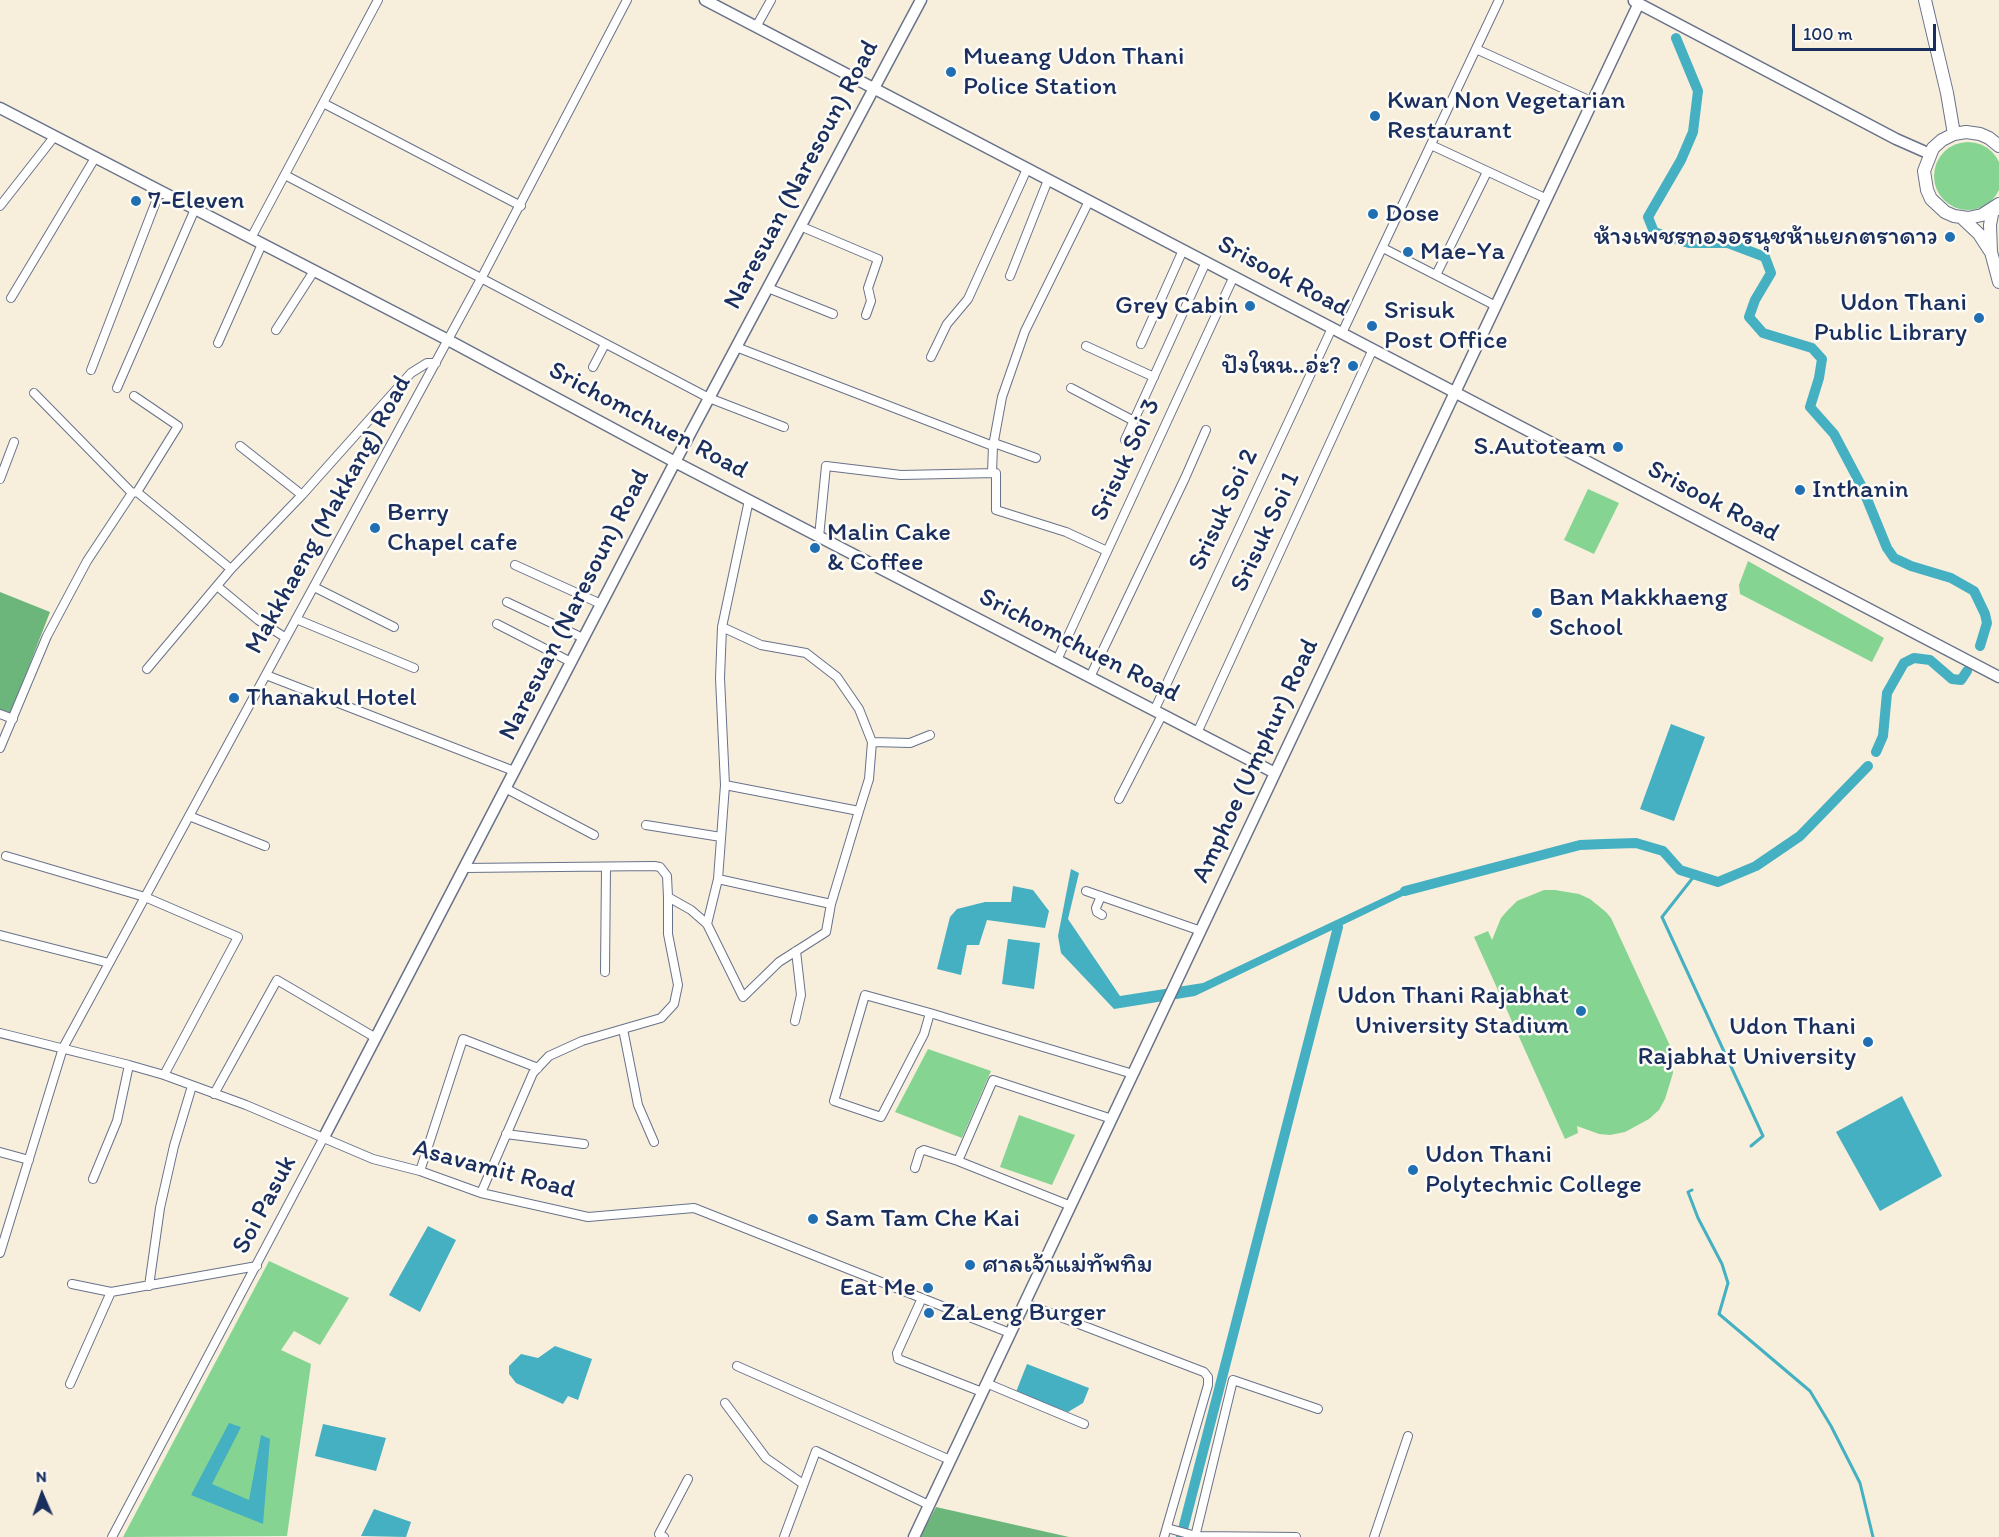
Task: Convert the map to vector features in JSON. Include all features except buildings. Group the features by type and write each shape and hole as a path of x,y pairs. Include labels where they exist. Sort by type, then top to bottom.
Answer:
{"main road":[{"path":"1925,0 1947,93 1954,134"},
{"path":"1997,207 1982,215 1961,217 1945,212 1927,190 1924,171 1930,154 1937,144 1954,134 1971,132 1994,139 1999,146"},
{"path":"1997,207 1990,225 1991,252 1999,282"},
{"path":"1961,217 1979,234 1991,252"}],"street":[{"path":"251,238 378,0"},
{"name":"Makkhaeng (Makkang) Road","path":"1,1247 63,1048 436,363 627,0"},
{"name":"Srisook Road","path":"705,0 1999,677"},
{"path":"756,27 771,0"},
{"name":"Naresuan (Naresoun) Road","path":"324,1137 675,462 921,0"},
{"name":"Srisuk Soi 2","path":"1119,799 1337,331 1383,248 1499,0"},
{"path":"1636,2 1930,154"},
{"name":"Amphoe (Umphur) Road","path":"914,1537 1593,102 1636,2"},
{"path":"1476,49 1593,102"},
{"path":"323,103 520,206"},
{"name":"Srichomchuen Road","path":"0,108 1275,774"},
{"path":"0,206 54,136"},
{"path":"1431,145 1547,199"},
{"path":"11,298 95,158"},
{"path":"931,357 947,324 968,299 1027,169"},
{"path":"1436,275 1487,172"},
{"path":"285,175 709,398 784,427"},
{"path":"1010,276 1048,180"},
{"path":"91,370 160,191"},
{"path":"992,473 1002,397 1025,331 1089,201"},
{"path":"117,388 195,209"},
{"path":"800,226 878,259 868,288 871,301 866,315"},
{"path":"218,343 262,244"},
{"path":"1383,248 1496,306"},
{"path":"1141,344 1183,250"},
{"path":"1125,440 1206,262"},
{"path":"276,330 314,271"},
{"name":"Srisuk Soi 3","path":"1057,660 1234,276"},
{"path":"768,288 832,314"},
{"path":"593,368 605,344"},
{"path":"1086,346 1154,377"},
{"path":"736,347 994,445 1036,458"},
{"name":"Srisuk Soi 1","path":"1197,733 1373,349"},
{"path":"147,669 231,569 302,495 411,373 428,363 436,363"},
{"path":"1071,388 1134,421"},
{"path":"33,393 135,492 231,569"},
{"path":"0,748 47,636 87,561 178,426 134,396"},
{"path":"1090,677 1206,430"},
{"path":"0,478 14,442"},
{"path":"240,446 302,495"},
{"path":"819,537 826,466 901,475 996,473 996,510 1066,532 1107,551"},
{"path":"707,924 718,879 725,785 720,678 722,627 749,500"},
{"path":"515,565 601,604"},
{"path":"217,586 258,620 286,638"},
{"path":"314,587 394,627"},
{"path":"507,602 583,638"},
{"path":"296,620 414,668"},
{"path":"497,624 571,662"},
{"path":"668,897 691,910 707,924 743,997 779,962 826,932 831,904 869,779 872,742 858,709 837,677 806,653 761,645 722,627"},
{"path":"266,675 514,771"},
{"path":"0,714 13,719"},
{"path":"872,742 910,743 930,735"},
{"path":"725,785 859,811"},
{"path":"505,788 594,835"},
{"path":"189,816 265,846"},
{"path":"646,825 722,837"},
{"path":"6,856 145,897 238,937 164,1075"},
{"path":"464,868 660,867 667,876 668,934 678,985 674,1004 661,1018 582,1041 549,1056 533,1073 481,1193"},
{"path":"605,972 606,868"},
{"path":"718,879 831,904"},
{"path":"1086,891 1201,931"},
{"path":"1101,896 1096,908 1097,912 1102,915"},
{"path":"0,935 109,963"},
{"path":"795,1022 801,995 796,951"},
{"path":"214,1094 277,980 375,1038"},
{"path":"930,1013 924,1034 881,1116 834,1101 865,995 930,1013 1133,1074"},
{"path":"623,1029 638,1105 654,1142"},
{"name":"Asavamit Road","path":"0,1033 164,1075 324,1137 374,1159 420,1171 481,1193 588,1216 694,1208 1010,1333"},
{"path":"420,1171 463,1039 538,1068"},
{"path":"93,1179 117,1121 129,1065"},
{"path":"958,1161 993,1080 1112,1119"},
{"path":"149,1286 160,1208 174,1146 192,1086"},
{"path":"506,1134 584,1144"},
{"name":"Soi Pasuk","path":"112,1537 324,1137"},
{"path":"915,1168 920,1152 924,1150 958,1161 1071,1206"},
{"path":"0,1152 29,1160"},
{"path":"72,1284 111,1292 257,1266"},
{"path":"70,1384 111,1292"},
{"path":"922,1298 897,1353 900,1362 984,1388 1083,1424"},
{"path":"1024,1303 1204,1372 1208,1377 1208,1384 1164,1537"},
{"path":"738,1366 950,1460"},
{"path":"1194,1536 1233,1380 1318,1409"},
{"path":"725,1403 766,1458 803,1484"},
{"path":"1374,1537 1408,1436"},
{"path":"784,1537 816,1451 929,1504"},
{"path":"664,1537 659,1534 688,1479"},
{"path":"1167,1528 1194,1536 1296,1537"}],"green space":[{"path":"1968,142 1981,145 1992,152 1999,163 2002,176 1999,189 1992,200 1981,207 1968,210 1955,207 1944,200 1937,189 1934,176 1937,163 1944,152 1955,145"},
{"path":"1588,489 1619,503 1594,554 1564,540"},
{"path":"1748,561 1884,638 1872,662 1740,594 1739,585"},
{"path":"0,592 50,612 11,713 0,709"},
{"path":"1544,890 1579,894 1590,899 1611,918 1671,1048 1673,1073 1659,1110 1649,1119 1625,1132 1610,1135 1599,1134 1577,1126 1578,1133 1565,1139 1474,937 1488,931 1492,940 1501,918 1517,901"},
{"path":"928,1049 991,1071 962,1138 895,1112"},
{"path":"1019,1115 1075,1135 1052,1185 1000,1167"},
{"path":"269,1261 349,1298 320,1345 294,1331 281,1350 311,1364 287,1536 123,1537"},
{"path":"936,1507 1069,1537 920,1537"}],"water":[{"path":"1671,724 1705,737 1674,821 1640,809"},
{"path":"1071,869 1079,873 1068,919 1120,996 1203,983 1404,888 1407,894 1195,996 1114,1009 1061,953 1058,936"},
{"path":"1013,886 1033,890 1049,911 1045,928 987,920 979,945 967,945 961,975 937,969 950,917 957,909 985,902 1011,902"},
{"path":"1008,939 1040,943 1034,989 1002,984"},
{"path":"1902,1096 1942,1176 1880,1211 1836,1132"},
{"path":"428,1226 456,1240 420,1312 389,1295"},
{"path":"555,1346 592,1359 578,1400 568,1396 563,1404 516,1383 509,1374 509,1366 521,1354 538,1358"},
{"path":"1027,1364 1089,1388 1083,1403 1068,1412 1016,1392"},
{"path":"229,1423 241,1427 212,1484 249,1500 261,1435 270,1439 263,1524 191,1495"},
{"path":"323,1424 386,1438 376,1471 315,1456"},
{"path":"374,1509 411,1522 406,1537 361,1536"}],"waterway":[{"path":"1676,38 1698,91 1693,132 1681,160 1648,217 1654,232 1689,243 1728,243 1765,257 1771,273 1755,300 1749,317 1763,333 1812,348 1822,359 1810,407 1834,434 1862,487 1887,548 1894,558 1911,566 1951,578 1974,591 1987,623 1980,646"},
{"path":"1876,752 1883,736 1887,693 1904,663 1914,658 1930,660 1952,679 1961,680 1967,671"},
{"path":"1405,891 1580,845 1636,843 1663,851 1680,870 1718,882 1756,866 1800,836 1868,766"},
{"path":"1695,875 1662,917 1763,1136 1751,1146"},
{"path":"1181,1537 1338,927"},
{"path":"1692,1190 1688,1192 1698,1218 1722,1264 1728,1283 1719,1314 1810,1391 1860,1483 1873,1537"}],"place":[{"name":"Mueang Udon Thani Police Station","path":"951,72"},
{"name":"Kwan Non Vegetarian Restaurant","path":"1375,116"},
{"name":"7-Eleven","path":"136,201"},
{"name":"Dose","path":"1373,214"},
{"name":"ห้างเพชรทองอรนุชห้าแยกตราดาว","path":"1950,237"},
{"name":"Mae-Ya","path":"1408,252"},
{"name":"Grey Cabin","path":"1250,306"},
{"name":"Udon Thani Public Library","path":"1979,318"},
{"name":"Srisuk Post Office","path":"1372,326"},
{"name":"ปังใหน..อ่ะ?","path":"1353,366"},
{"name":"S.Autoteam","path":"1618,447"},
{"name":"Inthanin","path":"1800,490"},
{"name":"Berry Chapel cafe","path":"375,528"},
{"name":"Malin Cake & Coffee","path":"815,548"},
{"name":"Ban Makkhaeng School","path":"1537,613"},
{"name":"Thanakul Hotel","path":"234,698"},
{"name":"Udon Thani Rajabhat University Stadium","path":"1581,1011"},
{"name":"Udon Thani Rajabhat University","path":"1868,1042"},
{"name":"Udon Thani Polytechnic College","path":"1413,1170"},
{"name":"Sam Tam Che Kai","path":"813,1219"},
{"name":"ศาลเจ้าแม่ทัพทิม","path":"970,1265"},
{"name":"Eat Me","path":"928,1288"},
{"name":"ZaLeng Burger","path":"929,1313"}]}
